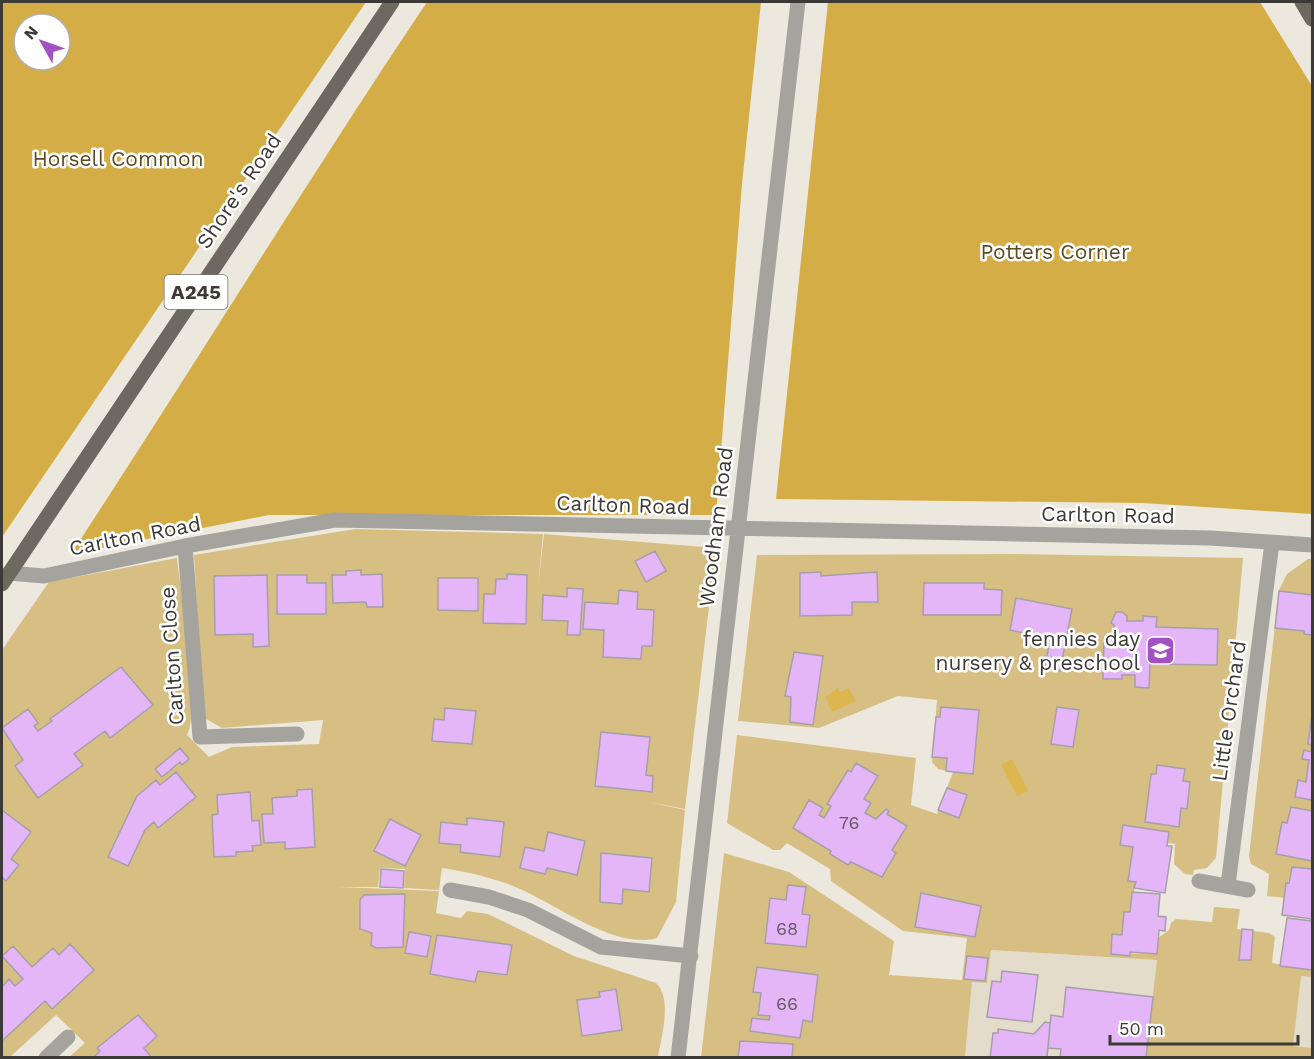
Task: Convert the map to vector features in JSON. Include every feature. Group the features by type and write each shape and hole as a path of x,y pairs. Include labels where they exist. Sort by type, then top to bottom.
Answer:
{"main road":[{"name":"Shore's Road","path":"5,578 392,2"},
{"path":"1302,2 1312,19"}],"street":[{"name":"Woodham Road","path":"678,1058 798,2"},
{"name":"Carlton Road","path":"5,578 44,576 185,546 336,520 1210,538 1312,545"},
{"name":"Little Orchard","path":"1227,885 1272,543"},
{"name":"Carlton Close","path":"185,546 200,737 297,734"},
{"path":"1199,881 1248,890"},
{"path":"450,890 489,897 528,910 601,947 691,956"},
{"path":"46,1058 68,1037"}],"shaded area":[{"path":"355,529 543,534 538,587 544,534 716,548 685,809 649,802 685,810 676,902 657,938 639,940 620,937 580,921 505,883 450,869 442,868 439,890 404,888 405,869 380,868 378,887 339,887 439,891 436,913 461,918 467,911 488,914 574,956 656,983 664,998 665,1008 658,1057 69,1057 85,1043 56,1015 10,1057 2,1058 2,650 49,582 177,558 191,675 191,720 187,735 209,757 232,747 319,744 323,720 222,728 206,719 203,711 194,555"},
{"path":"1012,554 1243,558 1216,858 1207,868 1194,870 1193,875 1185,874 1174,864 1175,844 1168,843 1169,832 1123,825 1120,845 1133,847 1136,882 1130,912 1124,912 1122,935 1112,935 1111,953 1156,954 1158,938 1169,930 1171,923 1176,919 1212,922 1214,907 1240,909 1237,929 1269,933 1275,937 1272,963 1312,970 1312,977 1301,976 1293,1046 1312,1048 1312,1057 1146,1057 1157,960 991,950 987,983 972,982 965,1057 701,1058 724,853 789,872 894,941 889,975 962,980 967,938 903,931 831,881 830,869 787,843 780,850 773,850 727,823 737,735 916,758 911,805 937,814 953,772 938,769 932,762 937,700 898,696 819,728 738,721 757,555"},
{"path":"1308,559 1312,559 1312,869 1292,867 1284,898 1267,896 1269,874 1251,864 1249,856 1279,590 1287,574"},
{"path":"838,688 840,692 849,688 856,701 832,712 825,697"},
{"path":"1012,759 1028,791 1017,796 1001,765"},
{"path":"991,950 1157,960 1312,977 1312,1057 965,1058 972,982 987,983"}],"green space":[{"name":"Horsell Common","path":"2,2 366,2 2,537"},
{"path":"427,2 761,2 742,184 716,515 269,515 71,554 337,139"},
{"name":"Potters Corner","path":"828,2 1260,2 1312,86 1312,514 1143,503 776,499"}],"building":[{"path":"655,551 666,571 646,582 635,561"},
{"path":"361,570 361,575 382,574 383,607 367,607 366,602 333,603 332,575 346,575 346,571"},
{"path":"821,572 821,576 877,572 878,602 852,602 852,615 800,616 800,573"},
{"path":"507,574 527,575 526,624 483,623 484,594 495,594 496,579 507,579"},
{"path":"267,575 269,646 253,647 253,634 215,635 214,576"},
{"path":"277,575 307,575 307,583 326,583 326,614 277,614"},
{"path":"438,578 478,578 478,611 438,610"},
{"path":"924,583 984,583 984,589 1002,590 1001,615 923,615"},
{"path":"567,588 583,589 580,635 567,635 568,621 542,620 543,595 567,597"},
{"path":"619,590 638,592 637,609 654,610 652,646 642,646 641,659 603,657 604,630 583,629 585,602 618,604"},
{"path":"1279,591 1312,595 1312,635 1304,634 1304,631 1275,628"},
{"path":"1016,598 1072,609 1060,671 1045,668 1049,644 1033,641 1034,635 1010,630"},
{"name":"fennies day nursery & preschool","path":"1116,612 1122,612 1127,616 1127,621 1143,621 1143,616 1157,617 1156,627 1218,629 1217,665 1150,664 1149,688 1135,687 1135,675 1122,675 1122,679 1103,679 1104,638 1114,639 1114,625 1111,623"},
{"path":"794,652 823,656 813,725 790,722 791,697 785,696"},
{"path":"121,667 153,705 110,738 105,731 74,754 83,765 38,798 15,766 23,760 2,728 28,709 38,723 34,726 38,731 52,721 50,719"},
{"path":"941,707 979,710 973,774 946,771 947,758 932,757 936,717 940,717"},
{"path":"1057,707 1079,710 1073,747 1051,744"},
{"path":"445,708 476,711 472,744 432,741 434,719 444,720"},
{"path":"1312,714 1312,745 1308,744"},
{"path":"601,732 650,737 646,775 653,776 652,792 595,786"},
{"path":"180,748 189,759 182,765 180,762 162,777 155,769"},
{"path":"1304,750 1312,752 1312,800 1295,797 1298,780 1306,782 1309,760 1302,759"},
{"path":"856,763 878,776 864,799 871,803 865,813 876,819 886,809 889,811 887,814 907,826 892,850 896,853 882,877 851,862 848,865 830,854 831,851 793,828 809,800 823,808 819,815 824,818 831,806 827,804 848,770 851,772"},
{"path":"1157,765 1185,769 1183,781 1190,782 1187,809 1181,808 1179,827 1145,822 1151,774 1156,774"},
{"path":"176,772 196,797 158,828 154,822 145,830 128,866 108,857 137,796 156,780 160,785"},
{"path":"947,788 967,795 959,818 938,810"},
{"path":"312,789 315,847 285,849 285,842 264,843 262,814 273,814 272,798 297,796 297,790"},
{"path":"250,792 252,821 259,820 261,845 252,846 253,851 236,852 236,856 214,857 212,815 218,814 217,795"},
{"path":"1291,807 1312,811 1312,861 1276,854 1282,822 1287,823"},
{"path":"2,810 31,832 11,859 19,865 6,881 2,877"},
{"path":"467,818 504,822 500,857 460,852 461,845 439,843 441,822 467,825"},
{"path":"390,819 421,835 405,866 374,851"},
{"path":"1123,825 1169,832 1167,846 1172,846 1165,893 1134,888 1136,882 1128,881 1133,847 1120,845"},
{"path":"548,832 585,841 577,875 547,868 545,874 520,868 525,847 544,851"},
{"path":"601,853 652,858 649,892 623,889 622,904 600,902"},
{"path":"1292,867 1312,869 1312,919 1282,915 1286,883 1289,883"},
{"path":"381,869 404,871 403,888 380,887"},
{"path":"788,885 806,887 802,914 810,915 806,947 765,943 770,898 786,900"},
{"path":"1132,892 1160,894 1158,916 1166,917 1165,931 1159,930 1157,954 1130,952 1130,956 1111,954 1112,934 1122,935 1124,912 1130,912"},
{"path":"921,893 981,906 975,937 915,927"},
{"path":"405,894 403,947 376,948 371,945 372,933 360,929 360,900 364,895"},
{"path":"1287,918 1312,921 1312,970 1280,966"},
{"path":"1242,929 1253,930 1251,960 1239,960"},
{"path":"409,932 431,936 427,957 405,953"},
{"path":"437,935 512,945 507,975 478,971 475,982 430,974"},
{"path":"70,944 94,970 52,1009 45,1001 2,1041 2,987 9,979 15,986 23,979 2,956 13,946 32,967 53,948 59,955"},
{"path":"967,956 988,958 985,981 964,979"},
{"path":"757,967 818,975 812,1022 803,1020 800,1038 750,1031 752,1018 769,1020 770,1016 758,1015 761,993 753,992"},
{"path":"1002,971 1038,975 1032,1022 987,1017 992,981 1001,982"},
{"path":"1066,987 1153,997 1146,1058 1060,1058 1061,1049 1048,1048 1051,1015 1063,1017"},
{"path":"616,989 622,1030 582,1036 577,1000 600,997 599,992"},
{"path":"138,1015 157,1036 144,1048 152,1058 93,1058 100,1051 97,1048"},
{"path":"1045,1022 1050,1023 1047,1058 990,1058 993,1033 998,1033 998,1029 1034,1034"},
{"path":"740,1041 793,1044 792,1058 738,1058"}],"place":[{"name":"fennies day nursery & preschool","path":"1161,651"}]}
